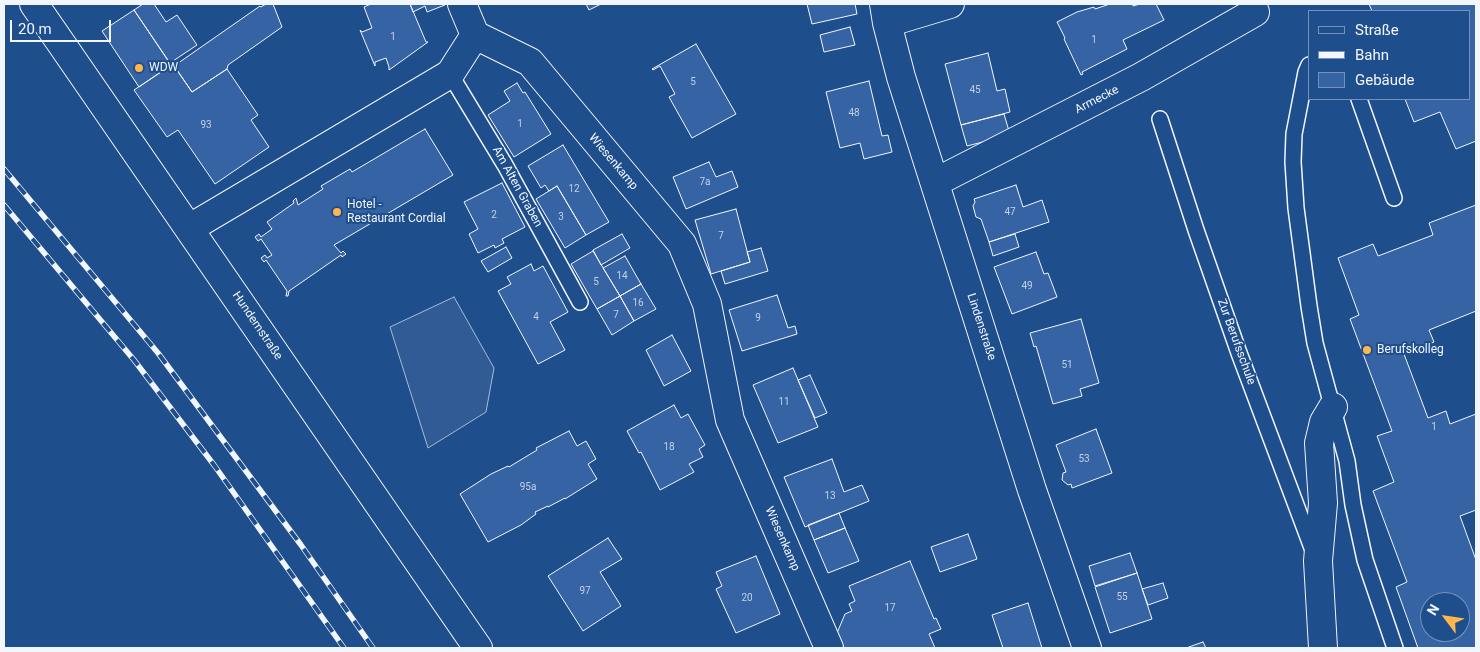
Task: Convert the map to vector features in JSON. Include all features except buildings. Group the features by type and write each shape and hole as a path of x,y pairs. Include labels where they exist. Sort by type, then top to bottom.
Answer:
{"street":[{"name":"Hundemstraße","path":"34,4 478,648"},
{"path":"190,228 450,74 475,35 462,4"},
{"path":"886,14 950,4"},
{"name":"Armecke","path":"936,182 1140,78 1255,12"},
{"name":"Lindenstraße","path":"886,14 901,77 936,182 1032,490 1087,648"},
{"name":"Wiesenkamp","path":"475,35 530,62 682,244 708,304 730,420 829,648"},
{"name":"Zur Berufsschule","path":"1323,648 1318,561 1324,503 1319,443 1324,422 1333,407"}],"lane":[{"path":"1308,67 1294,134 1293,162 1298,217 1315,343 1347,461 1353,505 1365,560 1395,648"},
{"name":"Am Alten Graben","path":"450,74 505,165 580,302"},
{"path":"1359,100 1394,198"},
{"name":"Zur Berufsschule","path":"1160,120 1196,230 1240,353 1308,539 1318,561"}],"shaded area":[{"path":"454,297 494,368 486,412 428,448 390,327"}],"railway":[{"path":"4,169 158,353 301,545 373,648"},
{"path":"4,205 134,360 214,465 344,648"}],"place":[{"name":"WDW","path":"139,68"},
{"name":"Hotel - Restaurant Cordial","path":"337,212"},
{"name":"Berufskolleg","path":"1367,350"}]}
